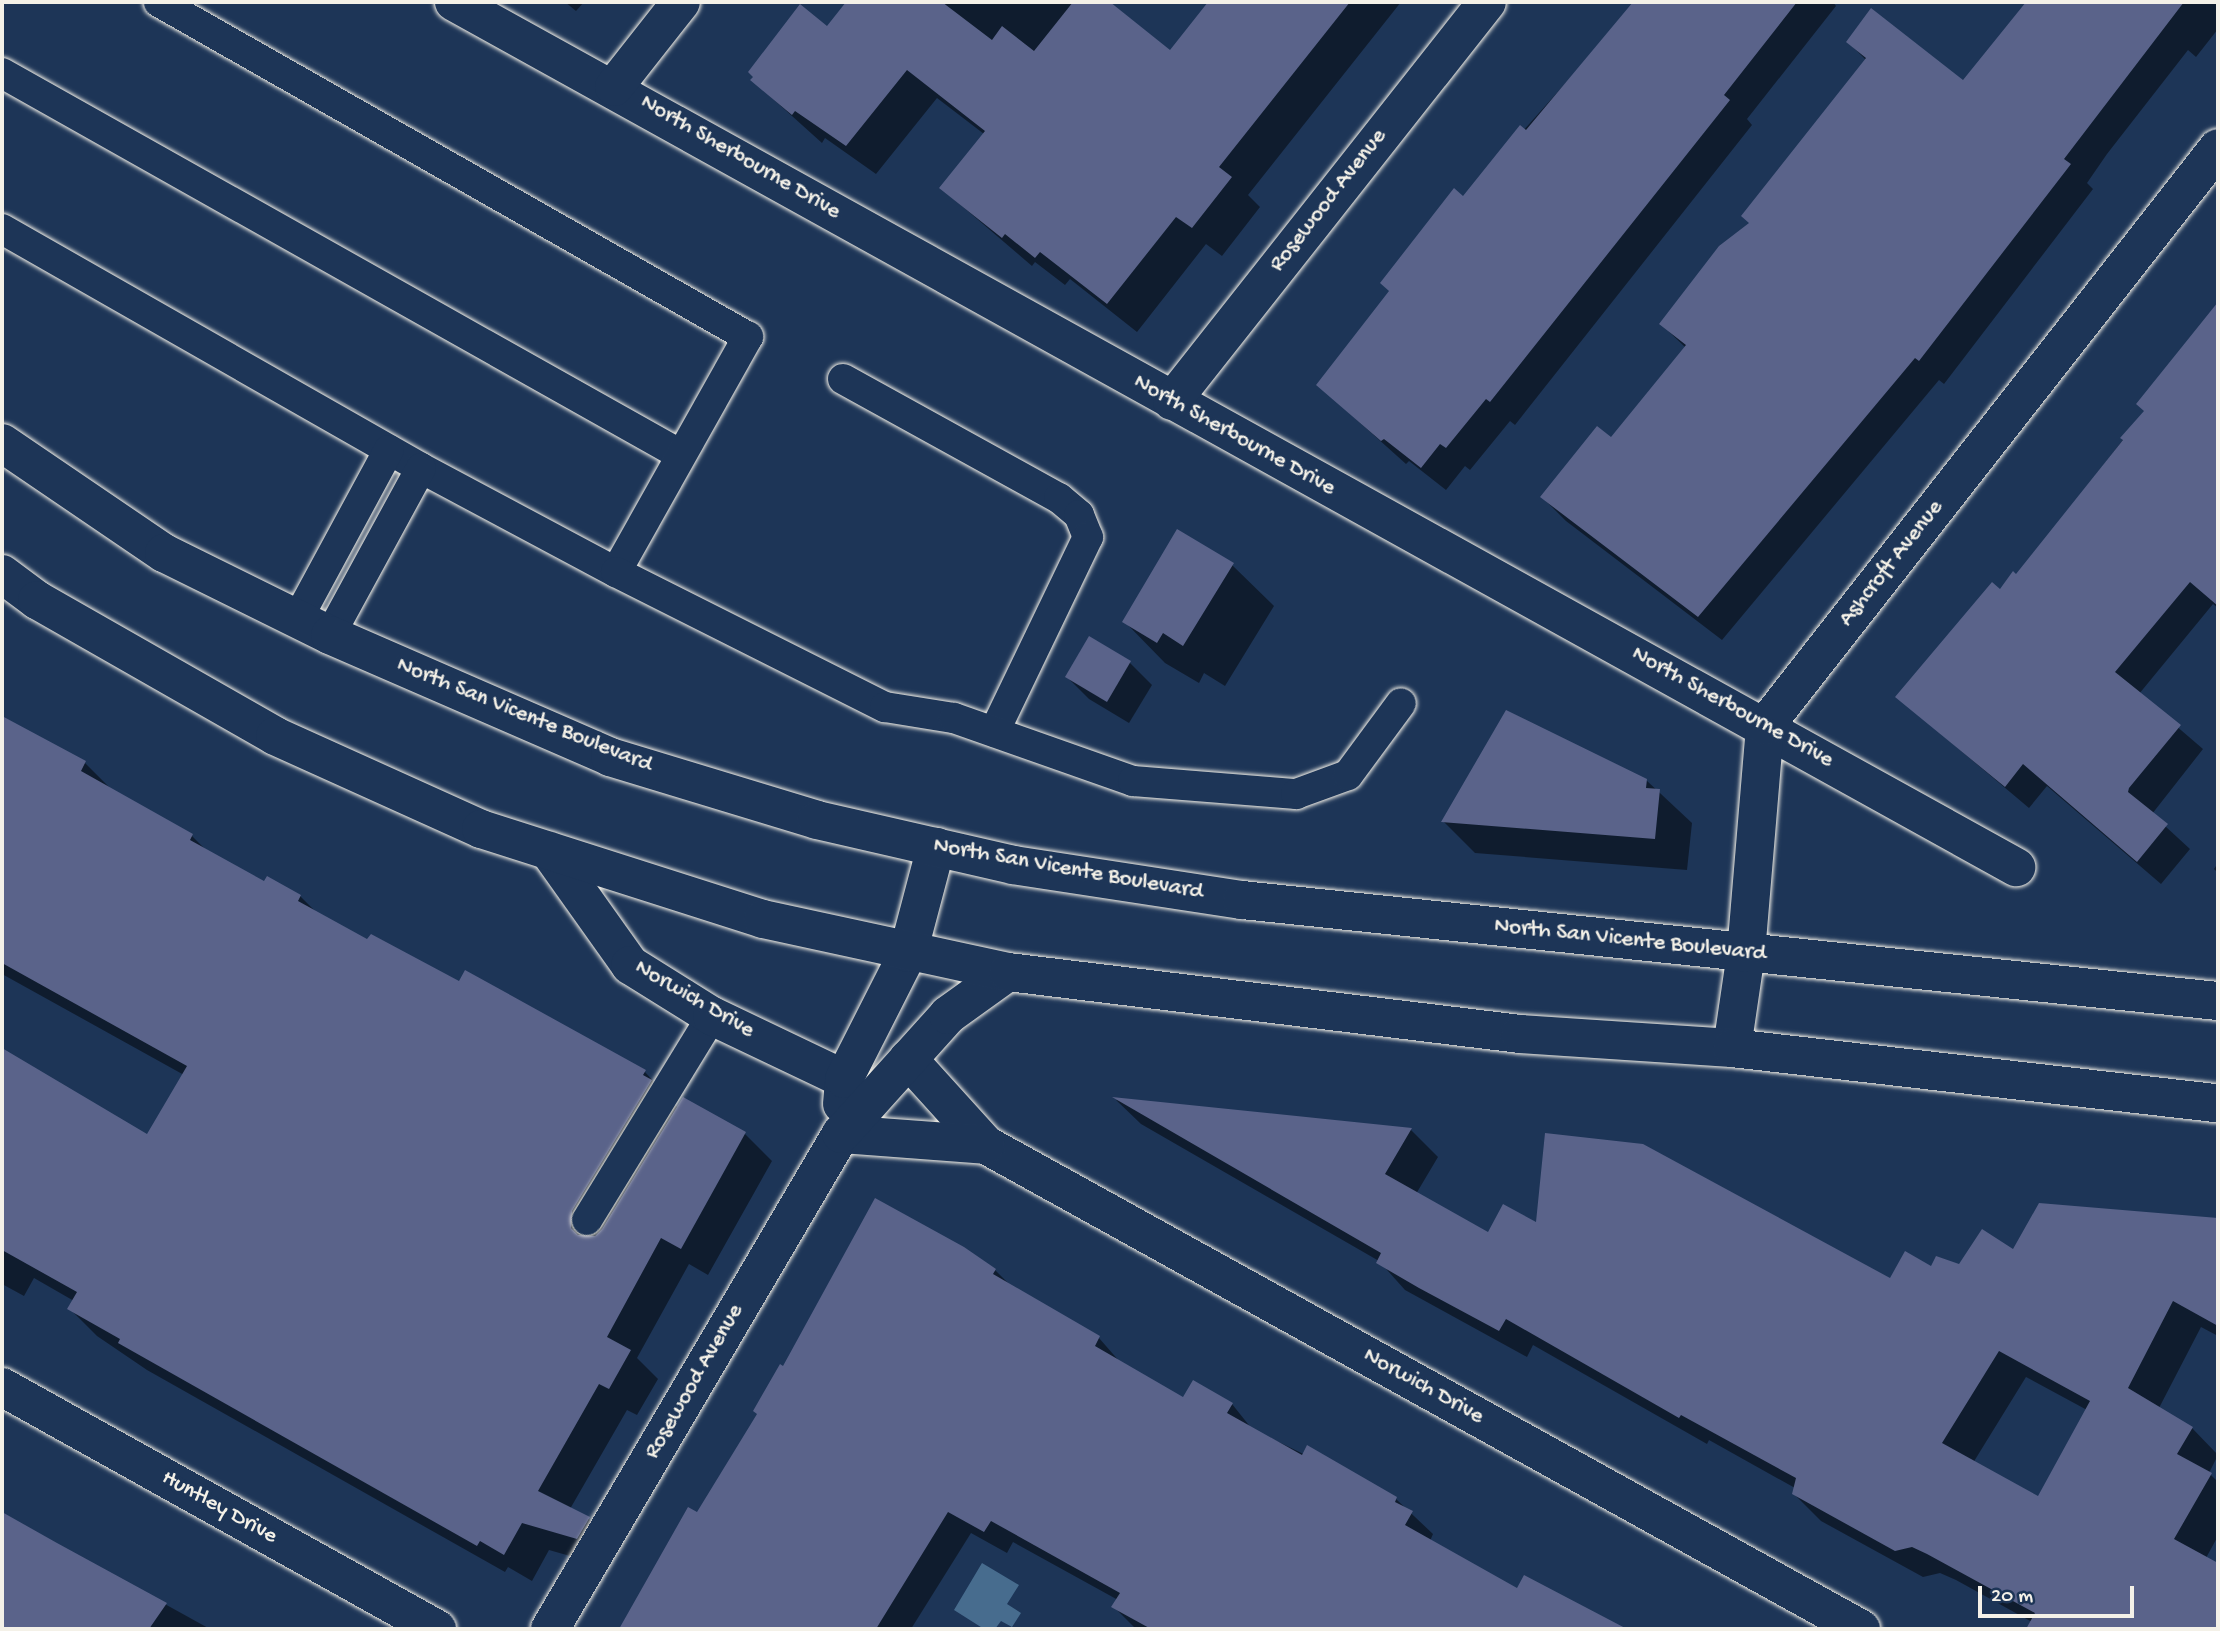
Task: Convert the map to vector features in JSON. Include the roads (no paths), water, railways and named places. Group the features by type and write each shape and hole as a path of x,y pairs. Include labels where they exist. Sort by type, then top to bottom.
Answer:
{"street":[{"name":"North Sherbourne Drive","path":"454,2 614,87 1172,401 1765,726 2016,867"},
{"path":"614,87 681,2"},
{"name":"Rosewood Avenue","path":"1172,401 1487,2"},
{"name":"Ashcroft Avenue","path":"1765,726 2218,148"},
{"name":"North San Vicente Boulevard","path":"2,443 164,553 314,626 610,757 817,820 1013,865 1242,900 2218,1002"},
{"path":"2,575 37,600 275,736 481,829 763,919 908,953 1008,972 1520,1034 1732,1048 2218,1103"},
{"path":"1732,1048 1746,953 1765,726"},
{"name":"Rosewood Avenue","path":"841,1134 844,1079 908,953 936,848"},
{"name":"Norwich Drive","path":"550,851 630,965 712,1016 844,1079"},
{"name":"Rosewood Avenue","path":"550,1629 841,1134 948,1015 1008,972"},
{"name":"Norwich Drive","path":"908,1059 986,1146 1861,1629"},
{"name":"Norwich Drive","path":"841,1134 986,1146"},
{"name":"Huntley Drive","path":"2,1387 437,1629"}],"lane":[{"path":"159,2 748,337 616,572"},
{"path":"2,73 681,455"},
{"path":"2,229 421,468 616,572 885,707 954,718 1133,781 1296,794 1348,775 1401,703"},
{"path":"844,379 1059,498 1079,515 1088,537 994,732"},
{"path":"314,626 389,450"},
{"path":"314,626 421,468"},
{"path":"587,1220 712,1016"}],"water":[{"path":"982,1563 1019,1585 1007,1604 1021,1613 1012,1627 1001,1621 995,1629 984,1629 954,1610"}]}
